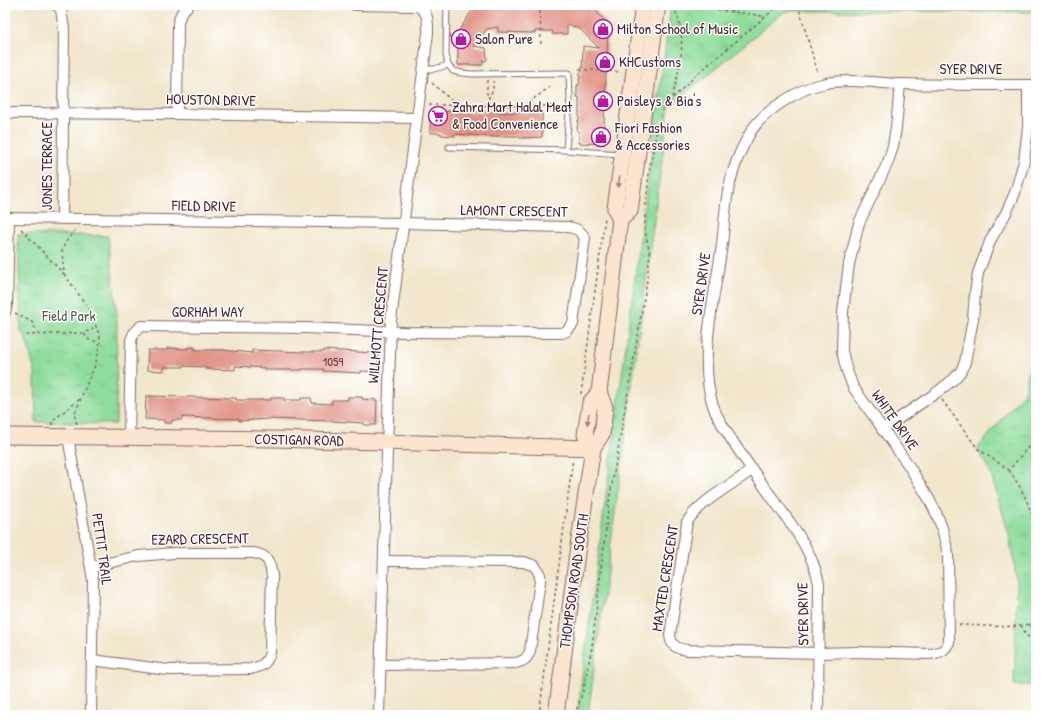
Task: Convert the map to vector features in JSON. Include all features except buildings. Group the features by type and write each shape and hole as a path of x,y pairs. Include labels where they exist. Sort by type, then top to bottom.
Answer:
{"main road":[{"path":"593,448 585,435 590,403 599,392 620,220 630,211 630,155 643,5"},
{"path":"630,155 658,5"},
{"name":"COSTIGAN ROAD","path":"5,436 274,439 593,448"},
{"name":"THOMPSON ROAD SOUTH","path":"556,715 577,553 593,448"}],"street":[{"name":"JONES TERRACE","path":"56,5 61,9 64,29 62,219"},
{"path":"177,114 178,23 184,8 189,5"},
{"name":"WILLMOTT CRESCENT","path":"355,5 418,6 427,16 428,23 390,331 379,715"},
{"name":"SYER DRIVE","path":"818,715 820,583 816,567 800,535 752,470 726,431 710,396 707,375 706,359 708,338 721,254 728,190 739,156 750,133 757,123 780,104 820,84 841,81 900,84 1032,85"},
{"name":"WHITE DRIVE","path":"819,653 856,652 930,654 941,652 946,648 949,642 948,553 942,528 930,499 909,466 882,430 853,387 842,351 843,312 849,264 859,222 888,162 893,146 900,84"},
{"path":"882,430 954,379 965,362 973,319 978,273 991,239 1006,213 1024,161 1032,85"},
{"name":"HOUSTON DRIVE","path":"5,113 416,118"},
{"path":"7,218 7,304 9,312"},
{"name":"FIELD DRIVE","path":"7,218 404,223"},
{"name":"LAMONT CRESCENT","path":"390,331 562,333 567,331 573,324 585,238 581,230 574,227 404,223"},
{"name":"GORHAM WAY","path":"128,438 131,340 134,332 141,326 304,328 390,331"},
{"name":"PETTIT TRAIL","path":"68,437 94,580 91,715"},
{"name":"MAXTED CRESCENT","path":"752,470 696,510 687,522 670,640 672,644 680,649 819,653"},
{"name":"EZARD CRESCENT","path":"91,567 138,556 174,553 253,552 266,558 270,566 272,576 270,652 268,660 263,665 250,669 168,670 92,660"},
{"path":"381,665 508,663 522,661 527,658 530,651 540,581 540,575 535,566 524,562 384,561"}],"lane":[{"path":"447,5 446,55 448,65 453,71 462,73 487,74 569,73 570,98 566,150"},
{"path":"423,69 434,69 448,65"},
{"path":"449,147 566,150 630,155"}],"path":[{"path":"540,5 541,46"},
{"path":"672,5 677,12 682,47 680,70 672,99"},
{"path":"700,5 710,9 752,13 765,17"},
{"path":"575,715 583,691 592,646 609,502 646,287 650,254 645,231 644,215 649,173 656,134 663,108 696,75 776,8 784,5"},
{"path":"798,5 820,84"},
{"path":"1001,5 1008,5"},
{"path":"579,70 623,72"},
{"path":"490,106 490,95 493,91 494,73"},
{"path":"487,74 486,91 487,94 490,95"},
{"path":"432,83 457,105"},
{"path":"524,106 551,86"},
{"path":"429,105 552,106"},
{"path":"580,398 605,217"},
{"path":"21,230 64,274 88,306 100,336 99,351 94,368 75,413 75,420 78,425"},
{"path":"64,274 62,251 65,243 75,230"},
{"path":"9,312 32,322 38,334"},
{"path":"26,334 84,333 97,327"},
{"path":"84,333 89,340 99,342"},
{"path":"936,392 978,449 1009,470 1020,485 1032,511 1036,532"},
{"path":"52,425 52,421 80,399"},
{"path":"1009,470 1036,438"},
{"path":"539,715 573,460"},
{"path":"949,626 982,625 1002,627 1036,622"},
{"path":"1028,624 1036,628"},
{"path":"1021,625 1027,636 1036,641"}],"green space":[{"path":"671,5 1036,5 1036,12 785,11 669,107 588,715 577,715"},
{"name":"Field Park","path":"18,234 108,236 117,314 116,424 36,422 35,372 26,339 21,331"},
{"path":"1028,372 1036,374 1036,685 1014,685 1017,583 1009,534 989,468 977,449 1025,391"}],"place":[{"name":"Milton School of Music","path":"603,29"},
{"name":"Salon Pure","path":"461,39"},
{"name":"KHCustoms","path":"605,62"},
{"name":"Paisleys & Bia's","path":"603,101"},
{"name":"Zahra Mart Halal Meat & Food Convenience","path":"438,116"},
{"name":"Fiori Fashion & Accessories","path":"601,137"}]}
